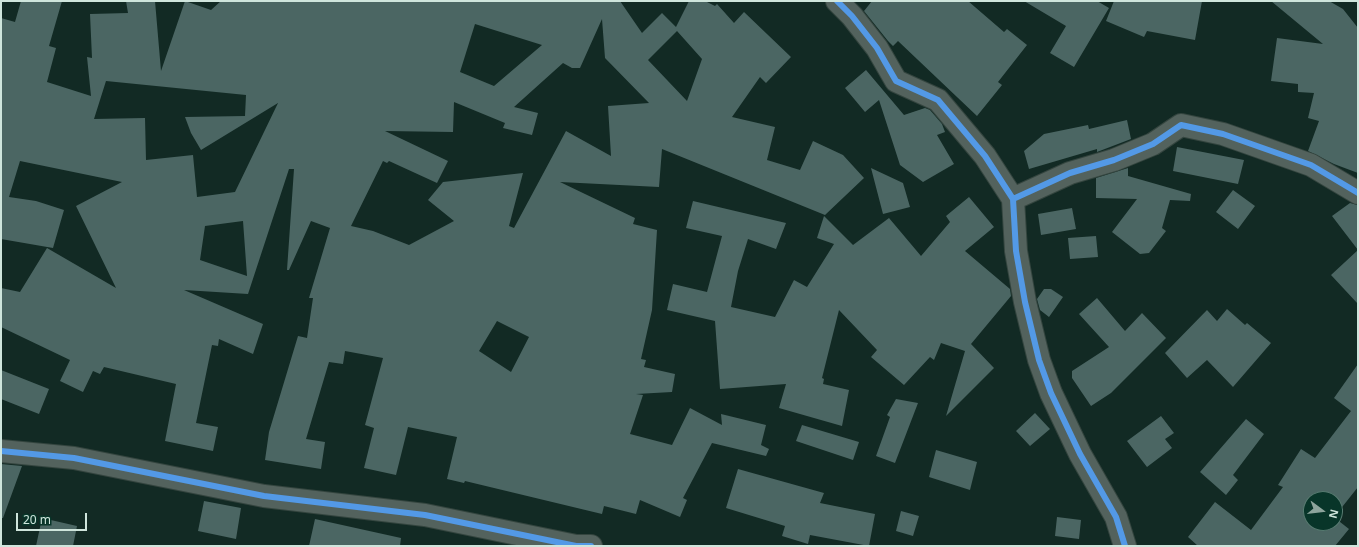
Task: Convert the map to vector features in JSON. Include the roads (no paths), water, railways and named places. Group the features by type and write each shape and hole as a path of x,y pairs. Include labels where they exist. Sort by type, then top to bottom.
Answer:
{"street":[{"path":"837,1 852,16 877,48 896,81 938,100 985,156 1013,199 1016,251 1025,302 1039,360 1051,393 1080,454 1116,517 1125,546"},
{"path":"1013,199 1070,173 1114,160 1153,144 1181,125 1223,134 1311,165 1358,193"},
{"path":"1,451 74,458 264,496 425,515 576,546 591,546"}]}
